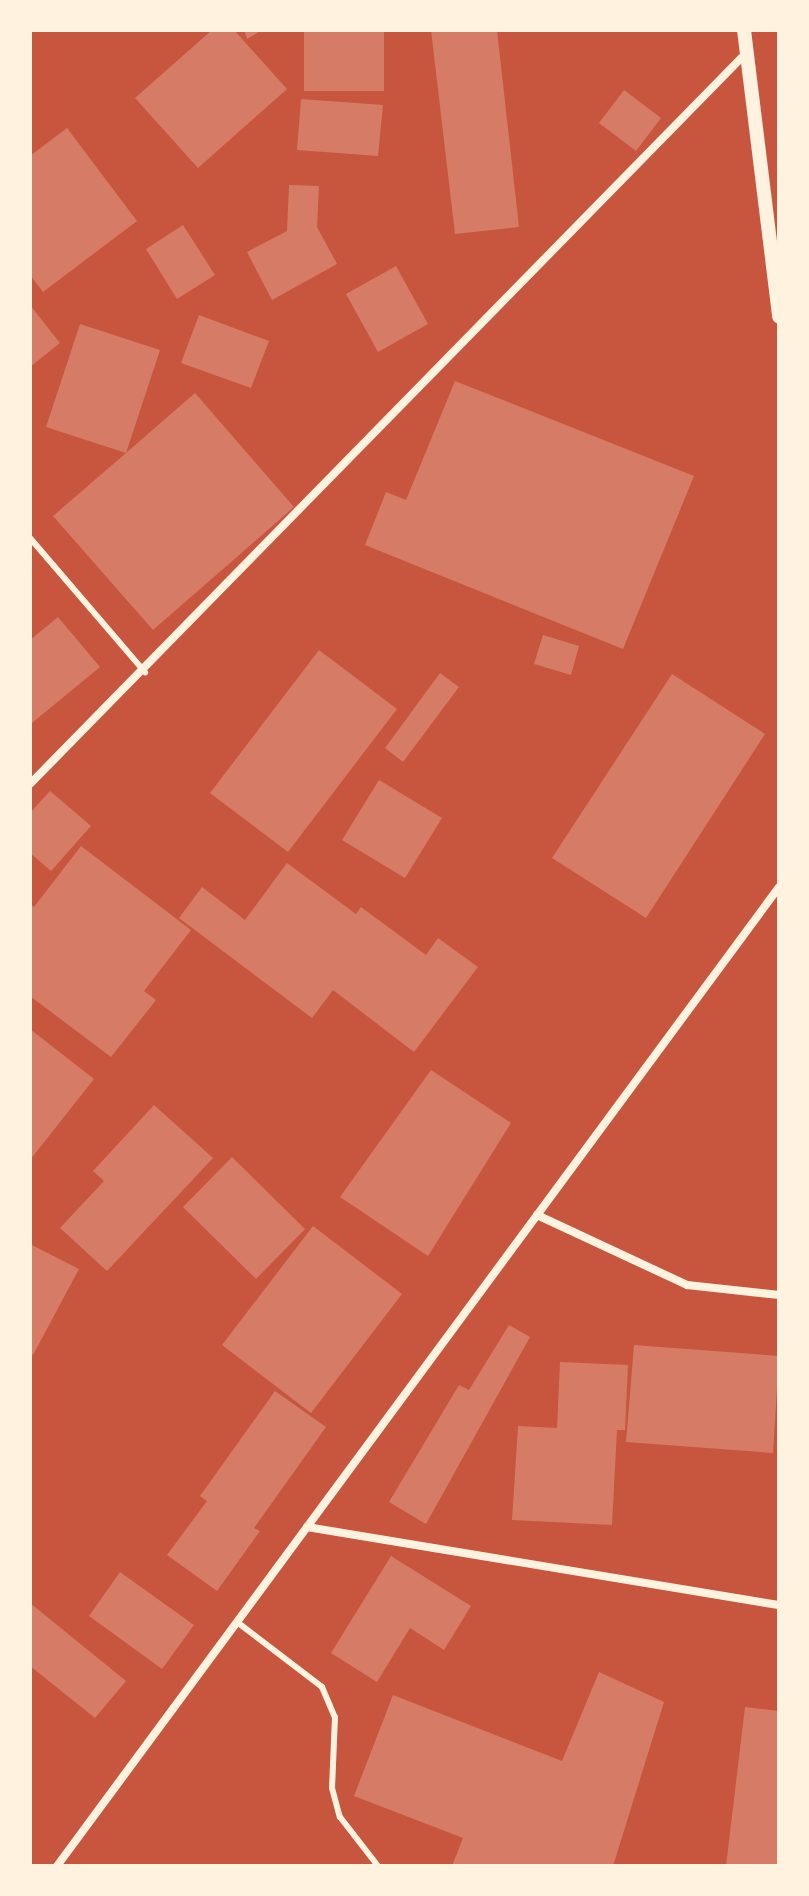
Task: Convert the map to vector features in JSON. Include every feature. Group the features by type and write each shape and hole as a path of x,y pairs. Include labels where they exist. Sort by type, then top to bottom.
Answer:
{"street":[{"path":"744,30 779,317"},
{"path":"30,784 145,672 746,53"},
{"path":"57,1866 779,887"},
{"path":"537,1215 687,1285 779,1295"},
{"path":"307,1527 779,1605"}],"lane":[{"path":"30,538 145,672"},
{"path":"237,1622 322,1687 335,1717 332,1788 340,1817 378,1866"}],"building":[{"path":"212,30 234,30 287,89 198,168 135,98"},
{"path":"244,30 262,30 247,39"},
{"path":"304,30 384,30 384,91 304,91"},
{"path":"431,30 497,30 519,227 455,234"},
{"path":"624,90 661,118 636,151 599,123"},
{"path":"301,99 383,105 378,156 297,150"},
{"path":"67,128 137,221 43,292 30,275 30,156"},
{"path":"289,185 319,186 317,227 337,264 272,300 247,252 287,231"},
{"path":"183,225 215,275 177,299 146,249"},
{"path":"396,266 428,324 378,352 346,294"},
{"path":"30,305 60,343 30,367"},
{"path":"199,315 269,341 251,388 181,363"},
{"path":"80,324 160,350 126,453 46,427"},
{"path":"455,381 694,476 623,649 365,545 386,492 406,500"},
{"path":"195,393 294,507 153,630 53,516"},
{"path":"58,617 100,667 32,723 30,640"},
{"path":"543,635 579,646 571,675 534,664"},
{"path":"319,650 397,709 288,852 210,793"},
{"path":"440,673 459,687 403,762 385,748"},
{"path":"672,674 765,734 646,918 552,858"},
{"path":"379,780 442,818 405,878 342,840"},
{"path":"50,791 91,826 51,871 30,853 30,813"},
{"path":"81,846 191,930 144,991 156,1000 111,1057 30,996 30,904 34,907"},
{"path":"287,863 356,914 361,907 426,955 438,938 478,967 414,1052 333,990 312,1018 179,918 202,887 245,920"},
{"path":"30,1029 94,1079 30,1160"},
{"path":"431,1070 511,1123 428,1256 340,1197"},
{"path":"154,1105 213,1158 107,1271 60,1228 104,1181 93,1171"},
{"path":"232,1157 305,1229 256,1279 183,1207"},
{"path":"313,1226 402,1294 311,1413 222,1345"},
{"path":"30,1244 79,1269 33,1355 30,1353"},
{"path":"509,1325 530,1337 426,1524 389,1502 459,1385 469,1390"},
{"path":"634,1345 779,1356 773,1453 626,1442"},
{"path":"560,1362 628,1365 625,1430 617,1430 612,1525 512,1520 518,1426 557,1428"},
{"path":"275,1391 326,1427 254,1528 260,1531 217,1591 167,1555 207,1501 200,1496"},
{"path":"391,1556 471,1606 444,1650 410,1628 377,1682 331,1653"},
{"path":"120,1572 194,1625 162,1669 89,1616"},
{"path":"30,1603 126,1681 95,1718 30,1666"},
{"path":"599,1672 664,1702 613,1866 452,1866 463,1838 354,1796 393,1695 562,1761"},
{"path":"745,1707 779,1711 778,1866 726,1866"}]}
